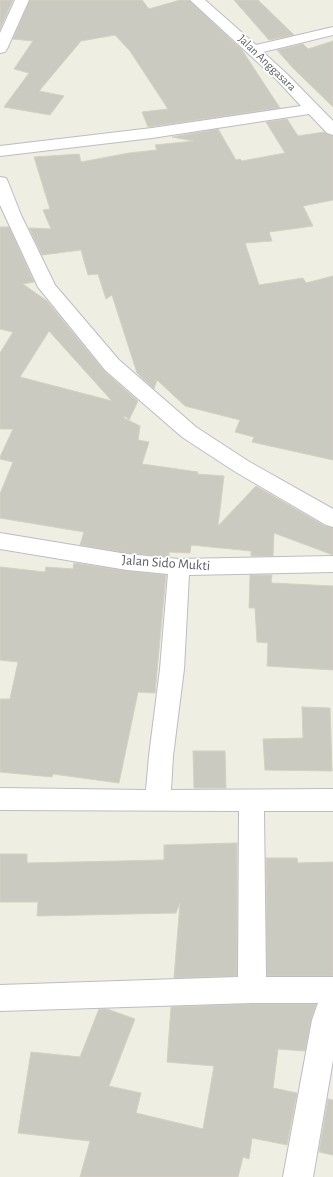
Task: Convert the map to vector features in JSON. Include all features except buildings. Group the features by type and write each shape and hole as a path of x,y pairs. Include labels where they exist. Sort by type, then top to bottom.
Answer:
{"street":[{"path":"0,50 22,0"},
{"name":"Jalan Anggasara","path":"197,0 254,50 333,130"},
{"path":"254,50 333,31"},
{"path":"0,151 152,133 313,109"},
{"path":"0,182 6,217 47,287 112,366 189,432 241,466 333,519"},
{"name":"Jalan Sido Mukti","path":"0,541 127,562 179,567 333,564"},
{"path":"158,801 161,756 172,669 179,567"},
{"path":"0,799 158,801 333,800"},
{"path":"251,800 252,990"},
{"path":"0,998 252,990 333,990"},
{"path":"298,1177 326,1020 333,998"}]}
